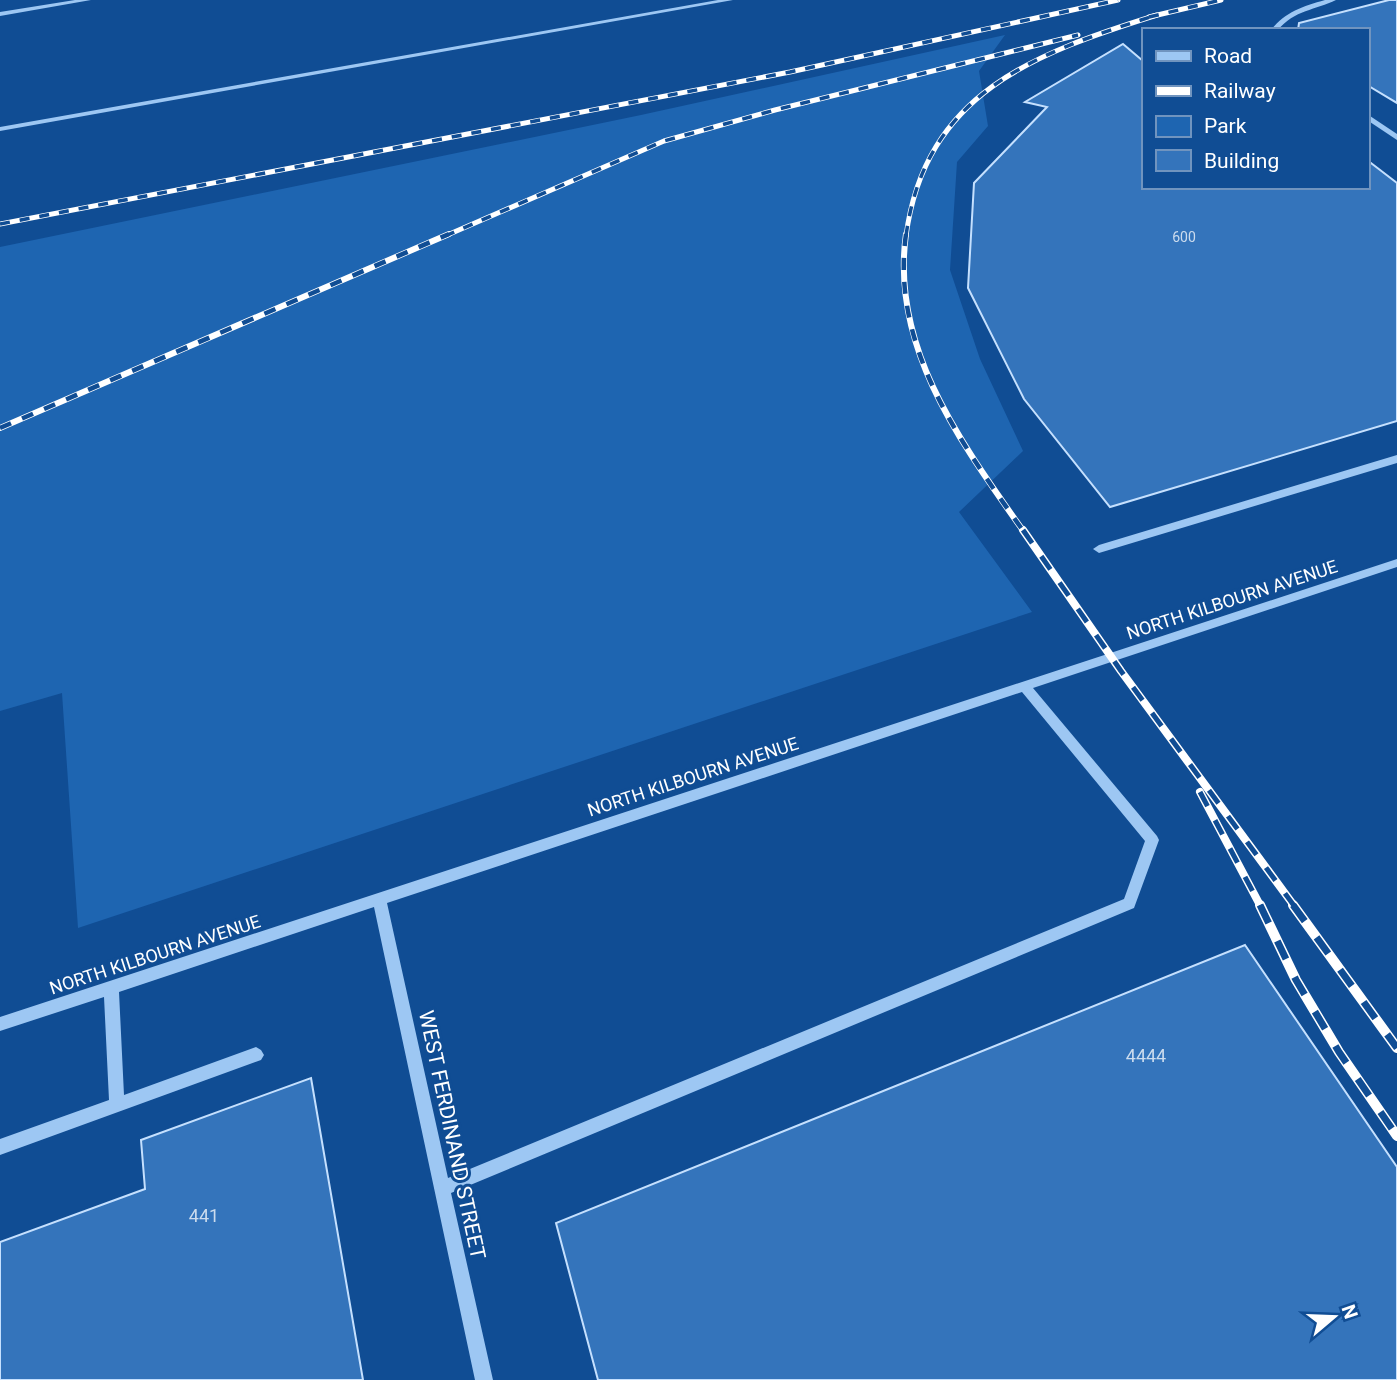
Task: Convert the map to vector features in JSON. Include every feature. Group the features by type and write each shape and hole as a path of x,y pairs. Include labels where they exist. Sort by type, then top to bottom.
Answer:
{"street":[{"path":"0,14 88,0"},
{"path":"0,129 730,0"},
{"path":"1275,28 1282,18 1306,7 1333,0"},
{"path":"1369,117 1397,138"},
{"path":"1098,549 1397,459"},
{"name":"NORTH KILBOURN AVENUE","path":"0,1024 1397,563"},
{"path":"442,1189 1129,903 1152,840 1024,686"},
{"name":"WEST FERDINAND STREET","path":"379,899 484,1380"},
{"path":"111,987 117,1105"},
{"path":"0,1147 256,1055"}],"green space":[{"path":"1005,35 979,71 988,126 957,162 950,270 980,359 1023,451 959,512 1032,612 78,928 62,693 0,711 0,247 641,115"}],"building":[{"path":"1397,0 1397,103 1369,86 1369,28 1298,28 1299,23"},
{"path":"1123,44 1142,60 1142,189 1369,189 1369,162 1397,183 1397,421 1110,507 1024,399 968,288 974,183 1047,107 1025,102"},
{"path":"1245,945 1397,1167 1397,1380 598,1380 556,1223"},
{"path":"311,1078 363,1380 0,1380 0,1242 145,1189 141,1140"}],"railway":[{"path":"0,224 790,72 1118,0"},
{"path":"1156,15 1221,0"},
{"path":"906,236 917,187 936,146 962,113 993,86 1029,64 1069,45 1156,15"},
{"path":"1149,17 1156,15"},
{"path":"445,236 664,141 775,110 1078,35"},
{"path":"0,428 449,234"},
{"path":"906,234 904,276 909,316 920,355 955,429 1024,532"},
{"path":"1023,530 1121,671 1295,907"},
{"path":"1200,792 1261,906"},
{"path":"1293,905 1397,1048"},
{"path":"1261,906 1296,980 1339,1052 1397,1136"}]}
